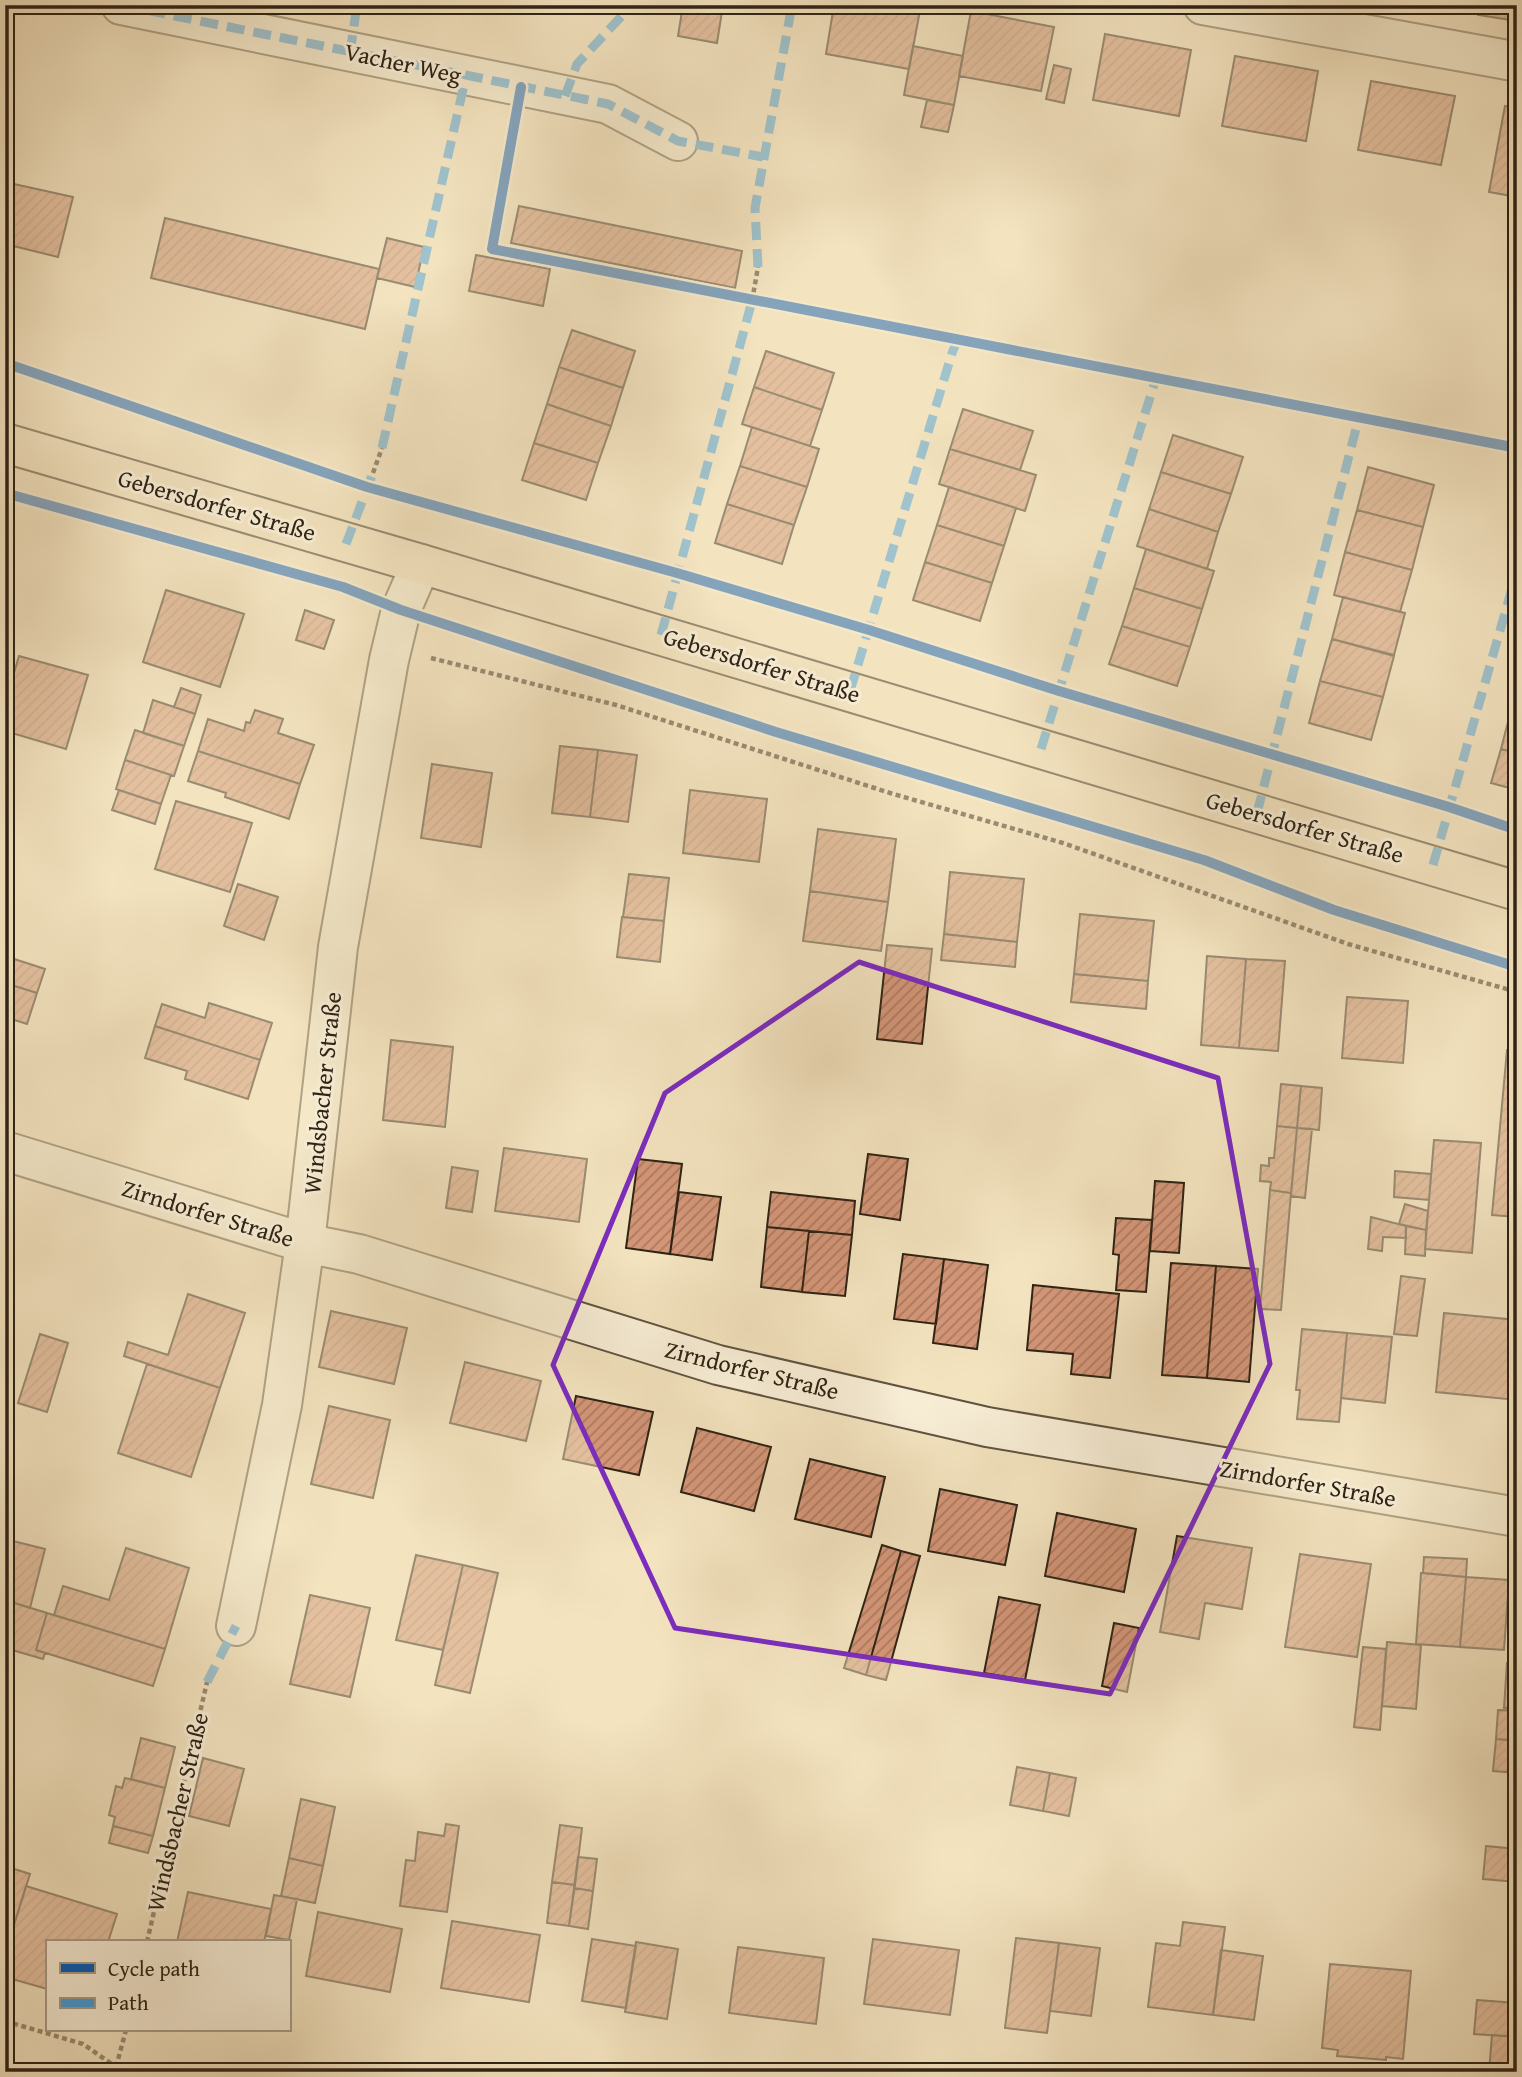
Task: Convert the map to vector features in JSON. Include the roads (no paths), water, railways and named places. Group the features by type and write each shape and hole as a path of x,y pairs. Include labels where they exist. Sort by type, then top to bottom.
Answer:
{"main road":[{"name":"Gebersdorfer Straße","path":"5,443 421,564 1517,891"}],"street":[{"name":"Vacher Weg","path":"121,5 607,104 678,141"},
{"path":"1203,5 1517,60"},
{"name":"Windsbacher Straße","path":"236,1626 282,1405 305,1243 338,947 388,660 401,610 421,564"},
{"name":"Zirndorfer Straße","path":"5,1151 305,1243 359,1254 718,1364 974,1424 1517,1517"}]}
